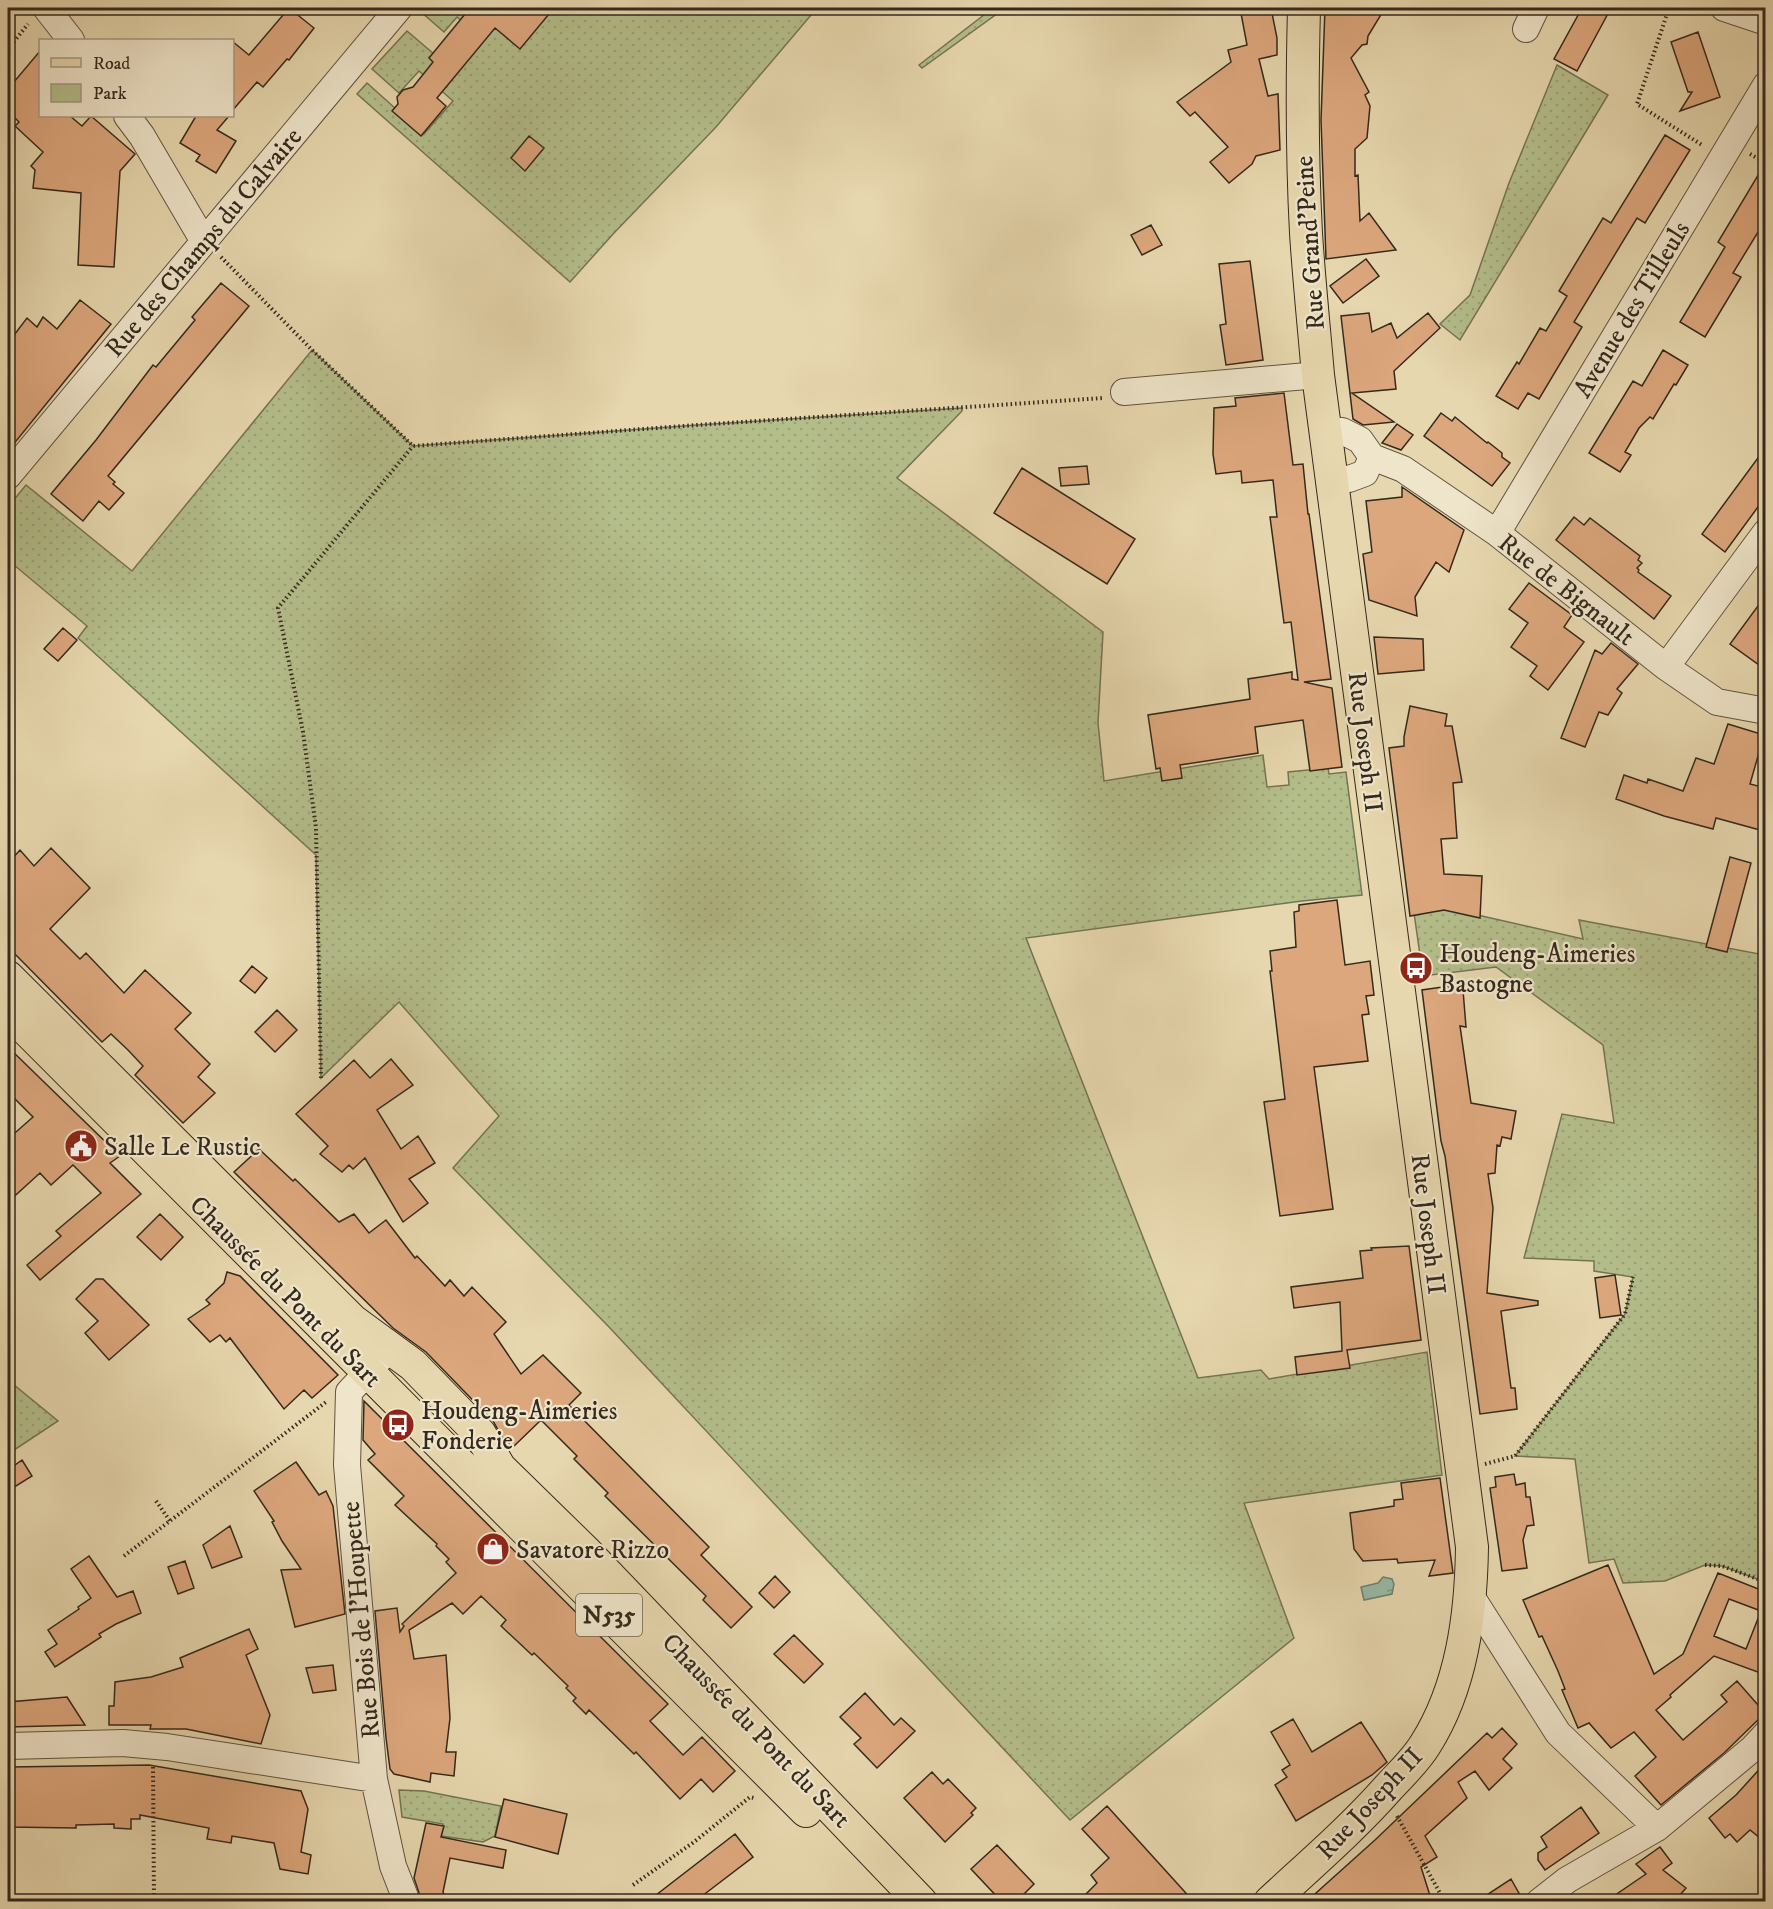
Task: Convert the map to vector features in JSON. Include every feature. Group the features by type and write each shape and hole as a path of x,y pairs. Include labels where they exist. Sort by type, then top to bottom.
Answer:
{"main road":[{"name":"Rue Grand'Peine","path":"1304,8 1302,98 1306,233 1318,375 1332,478"},
{"name":"Rue Joseph II","path":"1270,1902 1369,1811 1425,1745 1450,1692 1458,1665 1471,1596 1472,1547 1332,478"},
{"name":"Chaussée du Pont du Sart","path":"8,977 353,1321 370,1369"},
{"name":"Chaussée du Pont du Sart","path":"8,1011 370,1369 895,1902"},
{"name":"Chaussée du Pont du Sart","path":"370,1369 413,1365 480,1434 500,1468 595,1562 921,1902"}],"street":[{"name":"Rue des Champs du Calvaire","path":"8,476 399,8"},
{"path":"1724,8 1766,22"},
{"path":"41,11 70,39"},
{"name":"Avenue des Tilleuls","path":"1497,532 1766,85"},
{"path":"128,117 142,136 203,240"},
{"path":"1124,392 1318,375"},
{"name":"Rue de Bignault","path":"1325,430 1342,431 1360,440 1372,457 1403,469 1497,532 1666,667 1717,702 1766,711"},
{"path":"1332,478 1349,479 1365,473 1372,457"},
{"path":"1666,667 1766,532"},
{"path":"8,994 370,1369 806,1795 908,1902"},
{"name":"Rue Bois de l'Houpette","path":"370,1369 347,1465 374,1779 393,1866 407,1902"},
{"path":"1471,1596 1558,1733 1657,1828"},
{"path":"1539,1902 1567,1880 1657,1828 1752,1749 1766,1734"},
{"path":"8,1746 123,1743 374,1779"}],"path":[{"path":"1669,8 1636,104 1722,158"},
{"path":"8,49 41,11"},
{"path":"203,240 312,350 413,446"},
{"path":"321,1077 316,828 303,732 278,609 413,446 697,424 1118,398 1124,392"},
{"path":"1462,1468 1515,1456 1625,1314 1633,1277"},
{"path":"124,1556 370,1369"},
{"path":"156,1501 170,1521"},
{"path":"1704,1565 1722,1566 1766,1582"},
{"path":"153,1746 154,1902"},
{"path":"1385,1793 1445,1902"},
{"path":"633,1886 694,1842 750,1797 757,1798"}],"green space":[{"path":"425,8 479,8 523,44 551,10 547,8 817,8 716,127 570,282 357,94 367,83 424,134 453,101 419,71 399,93 372,69 407,31 455,72 482,39 457,17 444,32 421,12"},
{"path":"993,8 1005,8 922,68 919,65"},
{"path":"1557,65 1608,95 1460,340 1440,324 1470,295 1509,183"},
{"path":"312,350 413,446 962,408 962,411 897,478 1103,632 1098,723 1104,781 1263,755 1267,787 1289,785 1288,772 1328,768 1329,774 1346,772 1362,895 1026,938 1198,1378 1261,1370 1269,1379 1427,1352 1442,1475 1244,1503 1294,1638 1070,1820 609,1327 453,1168 499,1116 399,1002 321,1078 316,855 78,638 87,626 8,560 8,507 26,485 132,571"},
{"path":"1446,910 1583,939 1579,920 1765,955 1765,1582 1722,1566 1705,1565 1665,1581 1623,1583 1614,1559 1589,1563 1575,1459 1515,1456 1625,1314 1633,1277 1594,1271 1594,1261 1524,1258 1562,1114 1614,1123 1603,1045 1496,967 1423,976 1414,913"},
{"path":"8,1380 58,1421 8,1454"},
{"path":"399,1790 424,1791 501,1806 495,1836 483,1842 441,1836 443,1824 402,1817"}],"water":[{"path":"1383,1577 1392,1579 1394,1584 1392,1594 1364,1600 1361,1587 1378,1583"}],"building":[{"path":"289,8 314,28 289,60 287,59 263,87 257,82 234,109 234,43 249,55"},
{"path":"470,8 554,8 520,49 495,28 437,98 446,106 421,136 392,111 398,104 397,97 403,90 413,87 433,62 429,58"},
{"path":"1240,8 1271,8 1277,38 1277,55 1259,59 1268,96 1278,94 1280,150 1256,156 1252,164 1229,183 1210,162 1228,147 1195,112 1190,116 1177,102 1231,62 1228,50 1247,45"},
{"path":"1325,8 1385,8 1368,36 1367,44 1362,45 1351,58 1369,92 1365,95 1370,106 1367,138 1355,149 1355,176 1358,175 1360,221 1369,213 1396,250 1326,259 1321,120"},
{"path":"1582,8 1611,8 1577,71 1554,59"},
{"path":"1698,32 1720,97 1680,111 1692,92 1688,92 1671,42"},
{"path":"39,52 39,117 71,117 82,126 92,117 135,154 120,171 114,267 78,265 81,193 33,188 35,170 31,166 43,152 15,126 19,122 8,111 8,89"},
{"path":"195,117 228,117 217,130 236,141 216,173 196,161 200,155 180,143"},
{"path":"1665,135 1690,150 1645,223 1637,218 1574,322 1582,327 1539,399 1528,393 1518,409 1496,396 1517,362 1519,364 1540,328 1546,331 1567,296 1559,291 1603,218 1611,223"},
{"path":"529,136 544,148 525,171 511,158"},
{"path":"1766,162 1766,219 1733,273 1741,277 1705,337 1680,322 1725,247 1718,242"},
{"path":"1151,225 1162,245 1142,255 1131,235"},
{"path":"1366,259 1379,276 1343,303 1330,286"},
{"path":"1250,261 1263,360 1226,365 1220,325 1226,324 1219,264"},
{"path":"221,283 249,306 108,476 115,482 113,484 124,493 109,510 99,501 83,521 51,494 96,440 153,365 156,367 195,320 192,317"},
{"path":"80,300 111,324 8,451 8,343 27,318 37,327 43,317 57,329"},
{"path":"1369,313 1372,332 1391,323 1397,338 1428,313 1440,328 1394,371 1396,389 1352,393 1394,422 1363,425 1353,419 1341,316"},
{"path":"1663,350 1688,365 1653,419 1650,417 1639,428 1625,452 1631,455 1620,472 1589,453 1633,381 1642,386"},
{"path":"1284,393 1293,465 1303,464 1331,679 1304,682 1332,688 1342,767 1310,771 1303,720 1255,727 1258,753 1180,765 1182,778 1162,781 1160,768 1156,769 1148,715 1250,699 1248,679 1292,672 1292,679 1298,680 1291,622 1284,623 1270,517 1277,517 1273,480 1242,483 1241,471 1216,474 1213,454 1214,408 1236,406 1235,398"},
{"path":"1441,413 1452,421 1455,417 1502,453 1502,457 1510,463 1492,486 1424,436"},
{"path":"1397,424 1413,435 1401,450 1382,443"},
{"path":"1766,447 1766,496 1725,552 1702,534"},
{"path":"1087,466 1089,484 1061,486 1059,468"},
{"path":"1022,468 1135,539 1107,584 994,513"},
{"path":"1402,487 1464,530 1449,572 1436,562 1415,597 1417,616 1369,600 1363,554 1372,552 1366,501 1402,497"},
{"path":"1574,517 1584,525 1590,518 1640,556 1638,560 1642,563 1637,568 1638,572 1671,596 1654,619 1556,540"},
{"path":"1529,583 1572,615 1564,627 1584,642 1548,690 1530,676 1537,666 1511,647 1528,623 1509,609"},
{"path":"1766,595 1766,670 1730,644"},
{"path":"63,628 77,640 58,661 44,649"},
{"path":"1374,637 1423,639 1424,670 1378,674"},
{"path":"1611,643 1638,664 1617,689 1622,693 1608,715 1599,712 1585,747 1561,738 1595,650 1602,654"},
{"path":"1410,706 1447,714 1445,726 1452,726 1462,782 1453,783 1457,838 1441,839 1444,874 1482,876 1480,918 1444,910 1410,916 1389,748 1404,746"},
{"path":"1728,724 1764,735 1750,784 1766,788 1766,810 1760,830 1716,818 1713,829 1664,816 1616,799 1624,775 1647,783 1648,779 1683,791 1696,758 1714,764"},
{"path":"51,848 90,888 50,929 80,959 86,953 124,993 145,970 191,1013 175,1029 210,1064 198,1077 215,1093 183,1123 135,1075 143,1066 128,1050 111,1034 102,1042 8,947 8,863 20,850 34,866"},
{"path":"1730,857 1751,863 1727,952 1706,947"},
{"path":"1337,900 1345,965 1370,961 1374,995 1366,996 1369,1014 1362,1015 1368,1061 1314,1067 1333,1209 1280,1216 1264,1102 1285,1099 1270,971 1272,971 1270,951 1296,947 1294,912 1299,911 1299,905"},
{"path":"252,966 267,978 255,993 240,981"},
{"path":"1449,986 1449,992 1463,990 1466,1027 1460,1026 1471,1103 1516,1111 1511,1139 1502,1137 1500,1146 1497,1145 1495,1173 1488,1174 1493,1208 1487,1293 1538,1301 1538,1305 1501,1311 1511,1388 1515,1388 1517,1409 1480,1414 1422,990"},
{"path":"277,1010 297,1030 275,1052 255,1032"},
{"path":"8,1047 120,1156 110,1163 141,1194 40,1280 27,1265 61,1236 56,1231 101,1193 73,1165 51,1185 40,1173 8,1202 8,1139 33,1117 8,1092"},
{"path":"391,1059 413,1085 377,1110 401,1149 418,1136 435,1163 409,1179 428,1203 403,1222 365,1158 353,1169 349,1165 342,1172 320,1154 328,1146 296,1114 354,1060 370,1078"},
{"path":"259,1149 293,1181 295,1179 339,1222 354,1214 369,1233 386,1220 415,1258 417,1256 445,1286 450,1280 464,1296 472,1287 506,1322 494,1334 521,1374 543,1355 581,1393 569,1405 709,1547 701,1555 752,1607 731,1628 703,1600 706,1596 605,1496 608,1493 574,1459 577,1456 541,1420 513,1447 502,1437 493,1421 426,1352 393,1328 234,1172"},
{"path":"160,1214 183,1237 161,1260 137,1237"},
{"path":"1409,1246 1421,1340 1347,1350 1350,1368 1297,1375 1295,1357 1342,1351 1340,1302 1294,1308 1291,1287 1363,1278 1360,1251 1372,1250 1371,1248"},
{"path":"227,1272 240,1276 338,1375 312,1398 304,1390 284,1409 230,1338 226,1342 220,1335 210,1342 188,1319 210,1304 206,1300 224,1283"},
{"path":"1615,1275 1621,1315 1600,1318 1595,1278"},
{"path":"96,1279 103,1279 149,1325 109,1360 85,1333 98,1321 76,1299"},
{"path":"364,1401 668,1704 650,1721 683,1755 702,1737 735,1771 713,1792 701,1779 680,1799 636,1752 634,1754 589,1710 586,1714 573,1701 576,1698 566,1688 568,1686 534,1653 532,1655 501,1626 506,1620 481,1596 463,1614 452,1603 409,1630 414,1659 446,1655 450,1718 446,1752 456,1752 454,1776 431,1773 430,1782 394,1774 390,1769 386,1738 375,1611 397,1608 400,1632 404,1626 402,1624 456,1573 446,1562 449,1559 436,1546 437,1544 395,1505 404,1496 368,1460 375,1454 363,1440"},
{"path":"22,1460 32,1476 8,1491 8,1470"},
{"path":"296,1462 319,1495 326,1491 333,1506 345,1614 295,1627 281,1570 301,1569 282,1541 272,1522 274,1521 254,1491"},
{"path":"1514,1474 1516,1485 1525,1483 1526,1497 1530,1497 1534,1525 1527,1526 1523,1540 1527,1568 1502,1571 1490,1488 1496,1487 1495,1477"},
{"path":"1440,1478 1453,1573 1429,1576 1435,1560 1398,1563 1397,1559 1363,1561 1354,1549 1350,1513 1394,1506 1394,1500 1403,1499 1401,1483"},
{"path":"230,1526 242,1557 212,1568 203,1545"},
{"path":"89,1556 117,1597 133,1591 141,1613 99,1634 101,1637 55,1667 45,1652 57,1644 48,1630 91,1598 71,1569"},
{"path":"185,1561 194,1588 178,1594 168,1567"},
{"path":"1608,1565 1654,1674 1683,1654 1718,1573 1766,1592 1766,1675 1714,1656 1656,1710 1683,1740 1727,1702 1721,1695 1737,1681 1765,1713 1724,1753 1661,1805 1635,1776 1656,1757 1634,1732 1611,1748 1589,1723 1578,1728 1562,1690 1565,1689 1558,1671 1542,1636 1539,1637 1523,1600","holes":["1729,1599 1761,1611 1746,1649 1714,1636"]},
{"path":"775,1576 790,1592 774,1608 759,1593"},
{"path":"249,1629 258,1649 246,1655 270,1715 261,1744 186,1729 150,1729 151,1725 109,1725 109,1706 114,1706 115,1682 151,1677 183,1667 180,1658"},
{"path":"794,1635 823,1664 804,1683 774,1654"},
{"path":"333,1665 336,1690 313,1693 306,1668"},
{"path":"865,1693 894,1725 901,1718 915,1731 877,1768 854,1744 861,1738 840,1717"},
{"path":"67,1697 85,1725 8,1727 8,1702"},
{"path":"1293,1719 1312,1752 1361,1722 1387,1762 1372,1775 1296,1821 1275,1785 1287,1777 1282,1770 1290,1765 1271,1732"},
{"path":"1502,1728 1517,1744 1503,1759 1512,1768 1489,1790 1475,1771 1458,1782 1467,1798 1425,1836 1437,1857 1421,1867 1432,1902 1306,1902 1487,1733 1492,1738"},
{"path":"1766,1762 1766,1843 1750,1830 1737,1842 1730,1834 1725,1838 1709,1818 1736,1795"},
{"path":"149,1765 301,1791 308,1809 301,1852 311,1855 308,1874 280,1869 274,1843 232,1836 231,1843 207,1839 209,1828 140,1815 140,1819 131,1819 131,1829 114,1828 114,1824 76,1825 76,1828 8,1827 8,1767"},
{"path":"932,1772 943,1784 948,1779 976,1808 971,1813 973,1815 945,1842 904,1798"},
{"path":"504,1799 567,1814 558,1854 495,1837"},
{"path":"1107,1806 1194,1902 1078,1902 1097,1883 1091,1875 1109,1858 1082,1829"},
{"path":"1581,1807 1599,1833 1545,1870 1538,1860 1538,1853 1547,1847 1541,1837"},
{"path":"426,1823 444,1826 441,1837 506,1850 503,1868 450,1858 443,1892 447,1902 422,1902 414,1878"},
{"path":"735,1834 753,1857 694,1902 647,1902"},
{"path":"997,1845 1034,1884 1016,1902 1002,1902 971,1869"},
{"path":"1660,1847 1672,1863 1663,1870 1686,1888 1674,1902 1605,1902 1646,1874 1636,1864"},
{"path":"1511,1879 1520,1895 1511,1902 1476,1902"}],"place":[{"name":"Houdeng-Aimeries Bastogne","path":"1416,968"},
{"name":"Salle Le Rustic","path":"81,1146"},
{"name":"Houdeng-Aimeries Fonderie","path":"398,1425"},
{"name":"Savatore Rizzo","path":"493,1549"}]}
